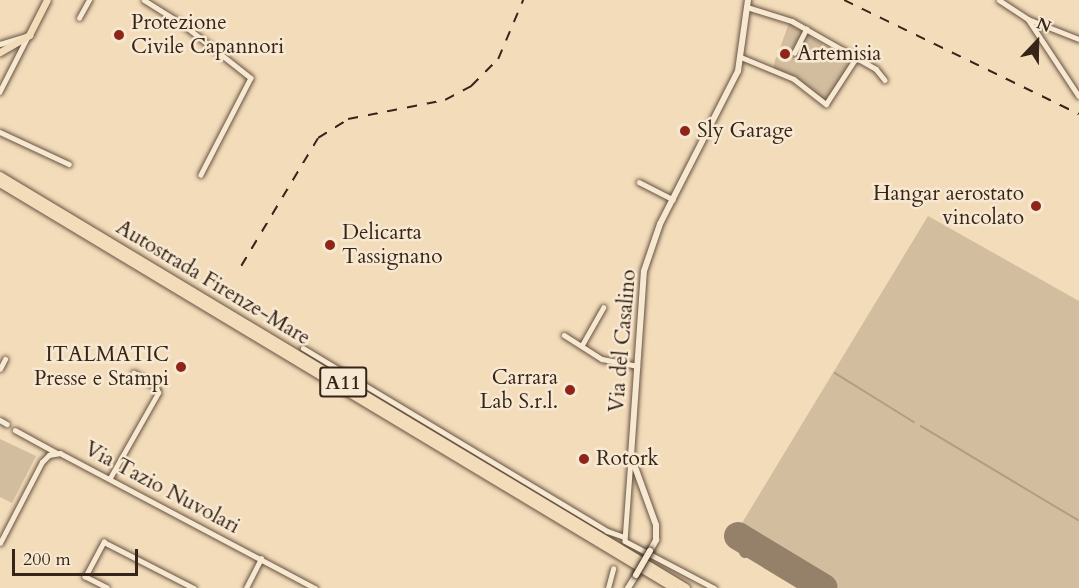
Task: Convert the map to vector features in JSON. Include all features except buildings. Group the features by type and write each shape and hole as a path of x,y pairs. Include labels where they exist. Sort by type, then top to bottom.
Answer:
{"highway":[{"name":"Autostrada Firenze-Mare","path":"0,177 686,588"},
{"name":"Autostrada Firenze-Mare","path":"0,183 675,588"}],"main road":[{"path":"0,52 29,35 46,0"}],"street":[{"path":"79,18 88,0"},
{"path":"144,0 184,25 251,78 201,175"},
{"path":"999,0 1028,19 1079,39"},
{"path":"747,4 806,29 855,58 885,80"},
{"name":"Via del Casalino","path":"628,588 656,540 656,525 632,456 644,271 652,241 730,90 741,57 747,4"},
{"path":"1028,19 1079,96"},
{"path":"794,53 806,29"},
{"path":"0,44 29,35"},
{"path":"0,92 29,35"},
{"path":"741,57 794,79 826,104 855,58"},
{"path":"0,132 69,164"},
{"path":"639,182 673,199"},
{"path":"582,345 603,308"},
{"path":"564,335 604,360 637,366"},
{"path":"303,348 607,531 624,537 639,550 714,588"},
{"path":"0,369 5,359"},
{"path":"110,478 158,393 156,387 134,373"},
{"path":"0,420 7,424"},
{"path":"15,430 57,453"},
{"name":"Via Tazio Nuvolari","path":"0,543 42,462 57,453 110,478 136,495 315,588"},
{"path":"624,537 632,456"},
{"path":"107,588 85,577 104,542 194,588"},
{"path":"246,588 261,559"},
{"path":"608,588 613,569"}],"shaded area":[{"path":"789,23 852,63 827,103 795,77 773,69 776,57 788,61 791,54 780,48"},
{"path":"928,216 1079,301 1079,588 839,588 739,528"},
{"path":"0,439 36,456 12,503 0,497"}],"waterway":[{"path":"835,373 914,422"},
{"path":"921,426 1078,520"}],"taxiway":[{"path":"745,552 751,544"}],"runway":[{"path":"738,536 824,588"}],"railway":[{"path":"241,266 318,138 348,119 445,100 471,86 498,59 523,0"},
{"path":"844,0 1079,114"}],"place":[{"name":"Protezione Civile Capannori","path":"119,35"},
{"name":"Artemisia","path":"785,54"},
{"name":"Sly Garage","path":"685,131"},
{"name":"Hangar aerostato vincolato","path":"1036,206"},
{"name":"Delicarta Tassignano","path":"330,245"},
{"name":"ITALMATIC Presse e Stampi","path":"181,367"},
{"name":"Carrara Lab S.r.l.","path":"570,390"},
{"name":"Rotork","path":"584,459"}]}
